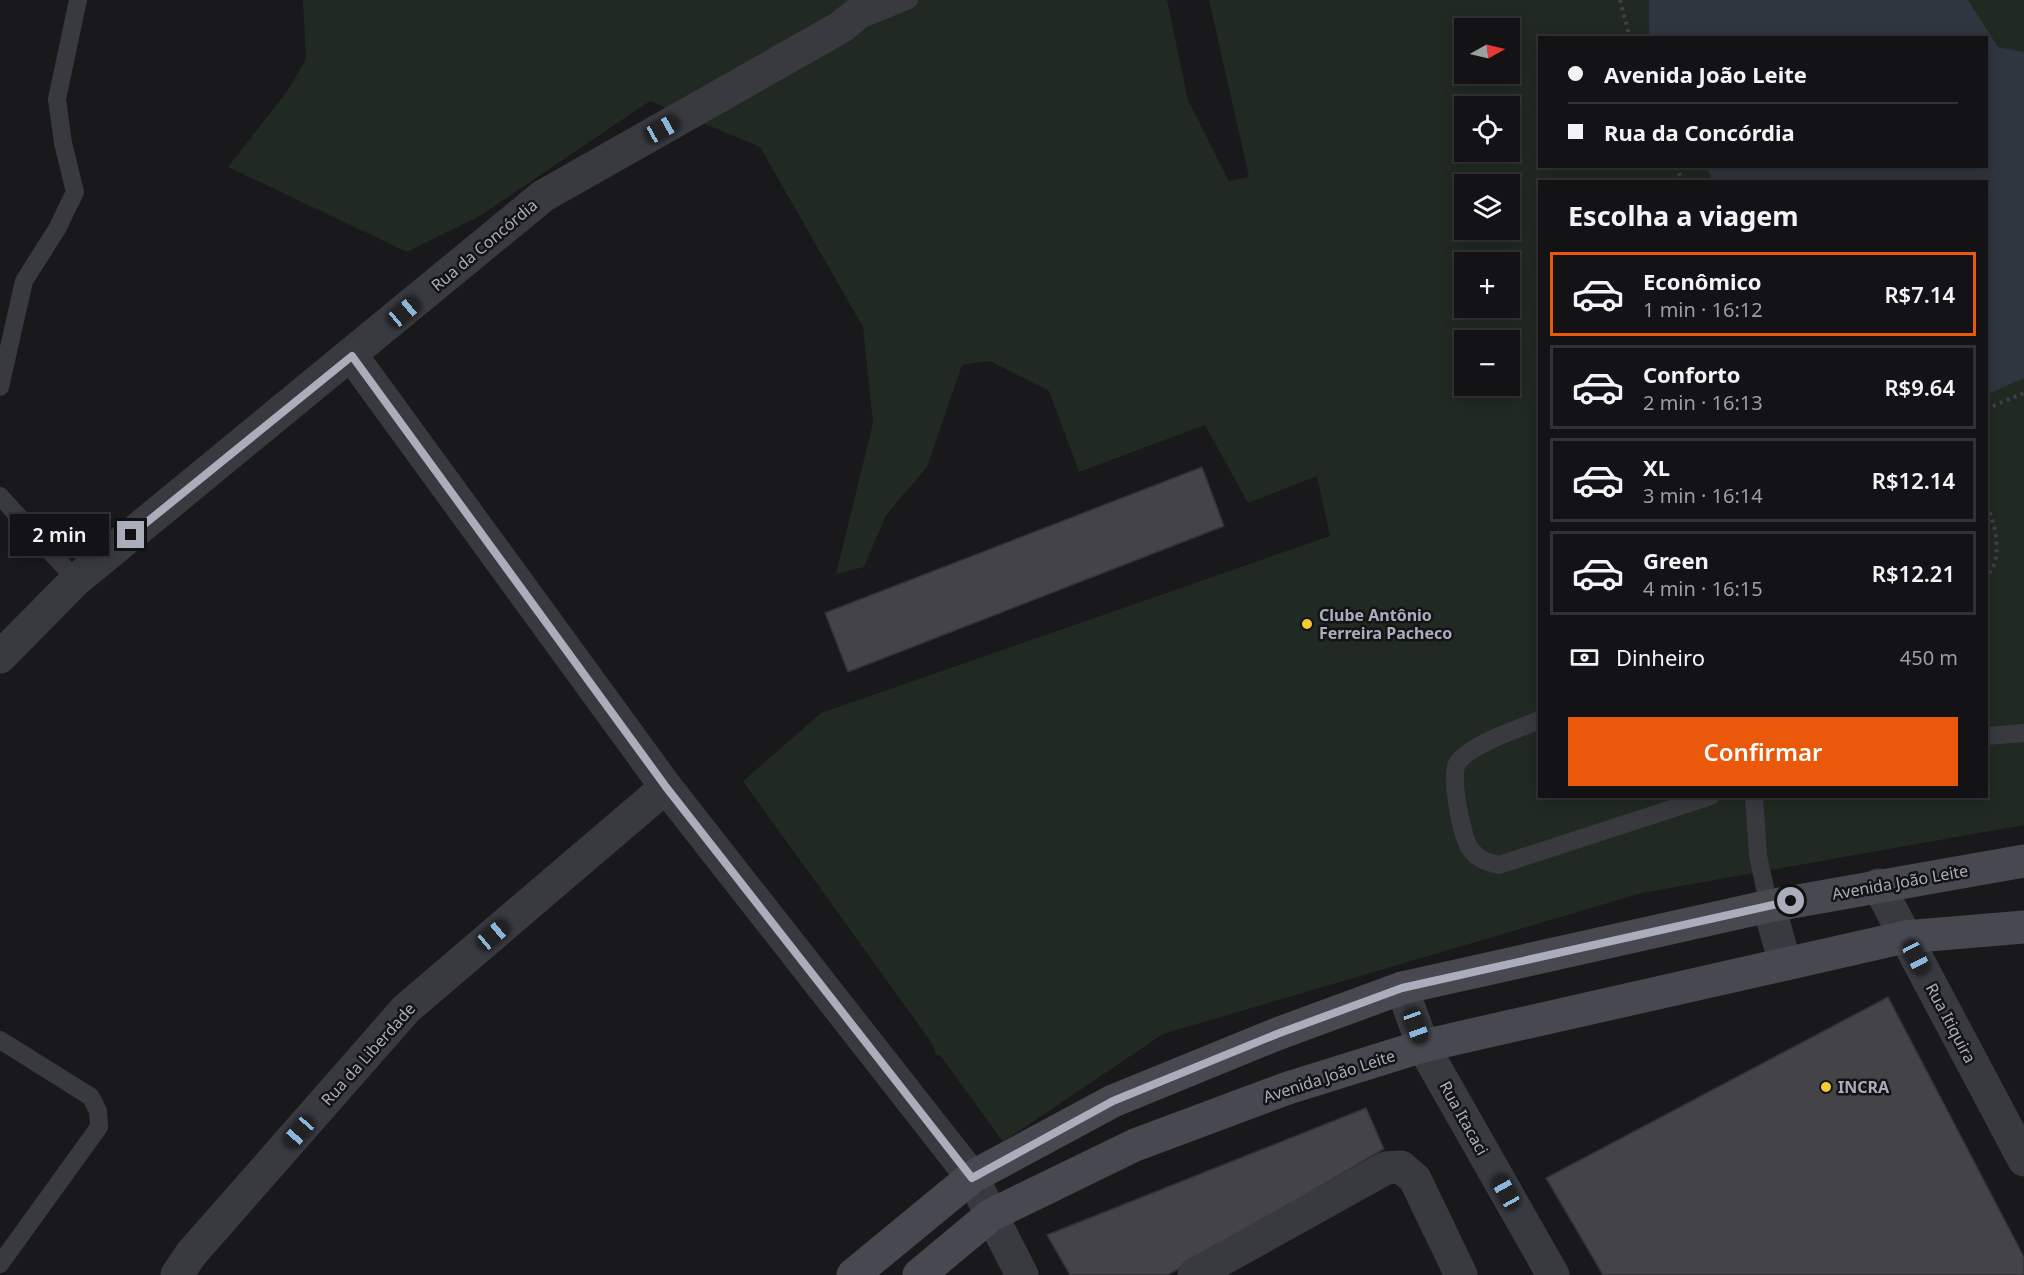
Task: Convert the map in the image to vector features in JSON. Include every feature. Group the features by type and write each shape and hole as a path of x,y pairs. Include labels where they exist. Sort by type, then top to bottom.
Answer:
{"street":[{"name":"Rua da Concórdia","path":"0,657 76,580 352,356 543,196 841,27 874,0"},
{"path":"352,356 666,787 972,1178 1022,1275"},
{"name":"Rua da Liberdade","path":"177,1275 191,1254 406,1009 666,787"},
{"name":"Avenida João Leite","path":"853,1275 972,1178 1113,1101 1277,1034 1402,988 1769,906 2024,861"},
{"name":"Rua Itiquira","path":"1878,885 2024,1160"},
{"path":"1769,906 1785,964"},
{"name":"Avenida João Leite","path":"920,1275 991,1215 1135,1145 1288,1088 1423,1046 1905,937 2024,927"},
{"name":"Rua Itacaci","path":"1402,988 1423,1046 1553,1275"},
{"path":"1194,1275 1386,1168 1401,1167 1414,1179 1461,1275"}],"lane":[{"path":"0,387 24,281 57,230 75,192 63,143 57,99 78,0"},
{"path":"841,27 909,0"},
{"path":"0,496 76,580"},
{"path":"1538,720 1472,750 1456,763 1452,782 1470,848 1483,862 1499,865 1705,798"},
{"path":"1988,736 2022,732"},
{"path":"1754,798 1758,856 1769,906"},
{"path":"0,1040 91,1097 98,1111 99,1127 0,1264"}],"path":[{"path":"1620,0 1629,36"},
{"path":"1988,408 2024,393"},
{"path":"1988,511 1992,522 1996,557 1992,571 1988,574"}],"shaded area":[{"name":"Clube Antônio Ferreira Pacheco","path":"303,0 1167,0 1188,100 1229,181 1249,177 1209,0 2024,0 2024,825 1642,893 1163,1034 1003,1142 940,1055 937,1056 931,1042 743,781 821,713 1330,536 1317,476 1248,503 1205,425 1079,472 1049,391 990,361 962,365 927,467 886,515 864,567 836,574 873,423 863,327 760,147 650,101 480,216 407,252 228,167 288,90 306,59"},
{"path":"1649,0 1968,0 1998,47 2024,52 2024,378 1988,394 1988,180 1712,180 1706,168 1988,168 1988,36 1649,36"}],"building":[{"path":"1202,467 1224,526 848,672 825,613"},
{"name":"INCRA","path":"1888,997 2024,1257 2024,1275 1603,1275 1546,1178"},
{"path":"1366,1108 1384,1149 1168,1275 1070,1275 1047,1235"}],"place":[{"name":"Clube Antônio Ferreira Pacheco","path":"1307,624"},
{"name":"INCRA","path":"1826,1087"}],"route":[{"path":"131,535 352,356 666,787 972,1178 1113,1101 1277,1034 1402,988 1791,901"}]}
